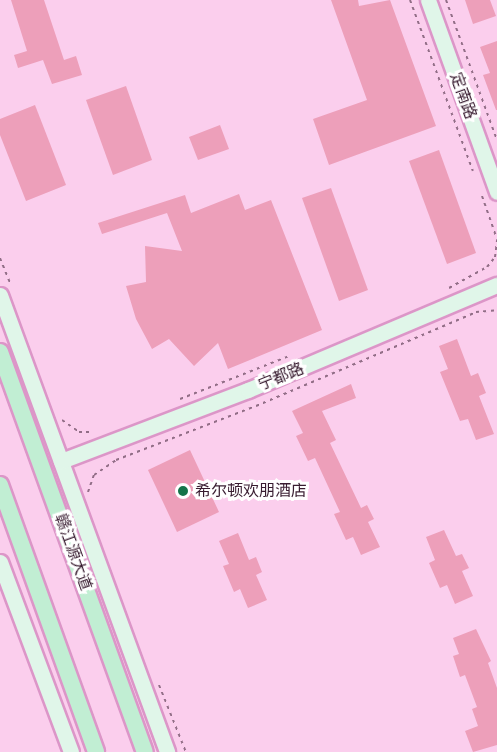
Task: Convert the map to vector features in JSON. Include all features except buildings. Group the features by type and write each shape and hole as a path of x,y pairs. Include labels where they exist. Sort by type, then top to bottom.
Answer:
{"main road":[{"name":"赣江源大道","path":"0,352 145,752"},
{"path":"0,484 96,752"}],"street":[{"name":"定南路","path":"428,0 497,192"},
{"name":"宁都路","path":"61,461 248,390 497,285"},
{"path":"6,291 61,461 167,752"},
{"path":"0,562 71,752"}],"path":[{"path":"410,0 473,173"},
{"path":"446,0 497,140"},
{"path":"445,290 487,267 495,258 497,240 481,194"},
{"path":"0,258 6,291"},
{"path":"88,502 94,475 109,463 342,371 476,312 497,310"},
{"path":"179,399 297,352"},
{"path":"60,416 79,432 96,431"},
{"path":"157,680 186,752"}],"place":[{"name":"希尔顿欢朋酒店","path":"183,491"}]}
